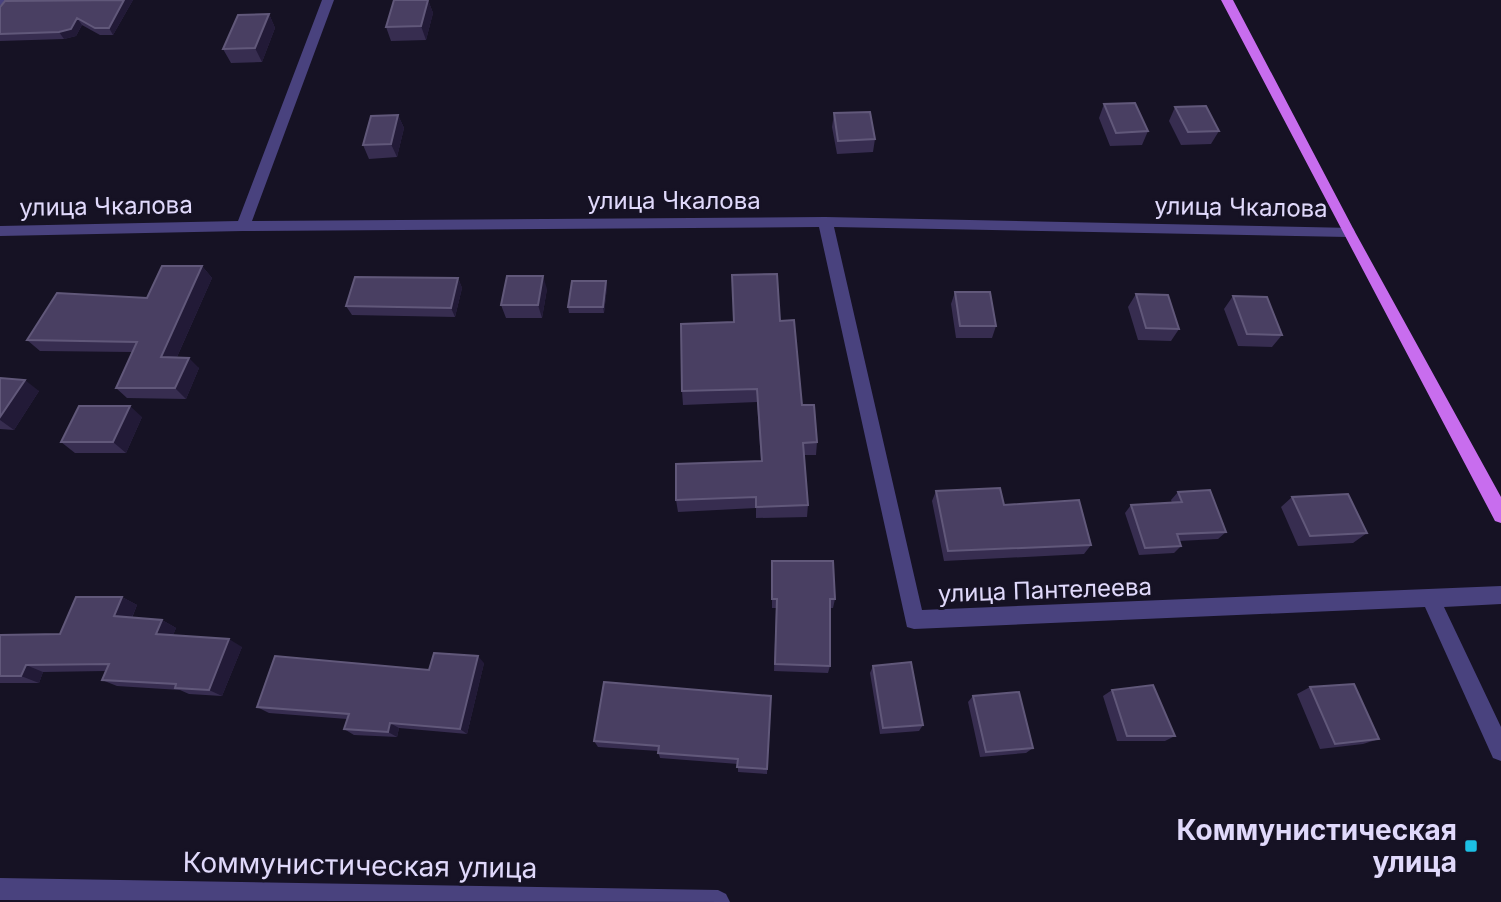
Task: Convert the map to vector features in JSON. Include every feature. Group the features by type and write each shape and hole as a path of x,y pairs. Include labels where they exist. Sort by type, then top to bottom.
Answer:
{"main road":[{"path":"1227,0 1348,232 1501,514"}],"street":[{"path":"0,1 52,0"},
{"path":"243,226 328,0"},
{"name":"улица Чкалова","path":"0,231 243,226 825,222 1348,232"},
{"name":"улица Пантелеева","path":"825,222 914,620 1501,595"},
{"path":"1430,598 1501,750"},
{"name":"Коммунистическая улица","path":"0,889 718,902"}],"building":[{"path":"124,0 109,28 95,28 77,18 71,29 59,32 0,34 0,7 5,1"},
{"path":"394,0 428,0 421,26 386,27"},
{"path":"269,14 255,48 223,49 238,15"},
{"path":"1135,103 1148,131 1116,133 1104,104"},
{"path":"1206,106 1219,131 1188,132 1175,107"},
{"path":"870,112 875,139 838,141 834,113"},
{"path":"398,115 391,144 363,145 371,116"},
{"path":"162,266 202,266 161,357 189,358 175,388 116,388 137,342 27,340 57,293 147,298"},
{"path":"777,274 780,321 794,320 802,405 814,405 817,442 803,443 808,505 756,507 756,497 676,500 676,464 762,461 757,389 682,391 681,324 734,322 732,275"},
{"path":"507,276 543,276 538,305 501,305"},
{"path":"355,277 458,278 451,308 346,306"},
{"path":"572,281 606,281 603,307 568,307"},
{"path":"955,292 990,292 996,326 960,326"},
{"path":"1136,294 1168,295 1179,329 1146,328"},
{"path":"1233,296 1267,297 1282,335 1247,334"},
{"path":"0,378 25,380 0,417"},
{"path":"79,406 130,406 113,442 61,442"},
{"path":"1000,488 1004,505 1079,500 1091,545 948,551 936,491"},
{"path":"1210,490 1226,532 1177,534 1181,546 1145,548 1131,505 1182,502 1178,492"},
{"path":"1348,494 1367,533 1310,536 1292,497"},
{"path":"772,561 833,561 835,599 830,599 830,666 775,664 777,599 772,599"},
{"path":"76,597 122,597 114,616 162,620 156,634 229,639 209,690 175,688 176,684 102,680 109,664 26,665 21,676 0,676 0,635 60,634"},
{"path":"434,653 478,656 460,729 390,723 388,732 344,729 349,714 257,707 275,656 429,670"},
{"path":"911,662 923,725 883,728 873,666"},
{"path":"604,682 771,696 767,769 737,767 738,759 658,753 659,746 594,741"},
{"path":"1354,684 1379,739 1335,744 1310,687"},
{"path":"1153,685 1175,736 1127,736 1112,690"},
{"path":"1019,692 1033,748 986,752 973,696"}],"place":[{"name":"Коммунистическая улица","path":"1471,846"}]}
